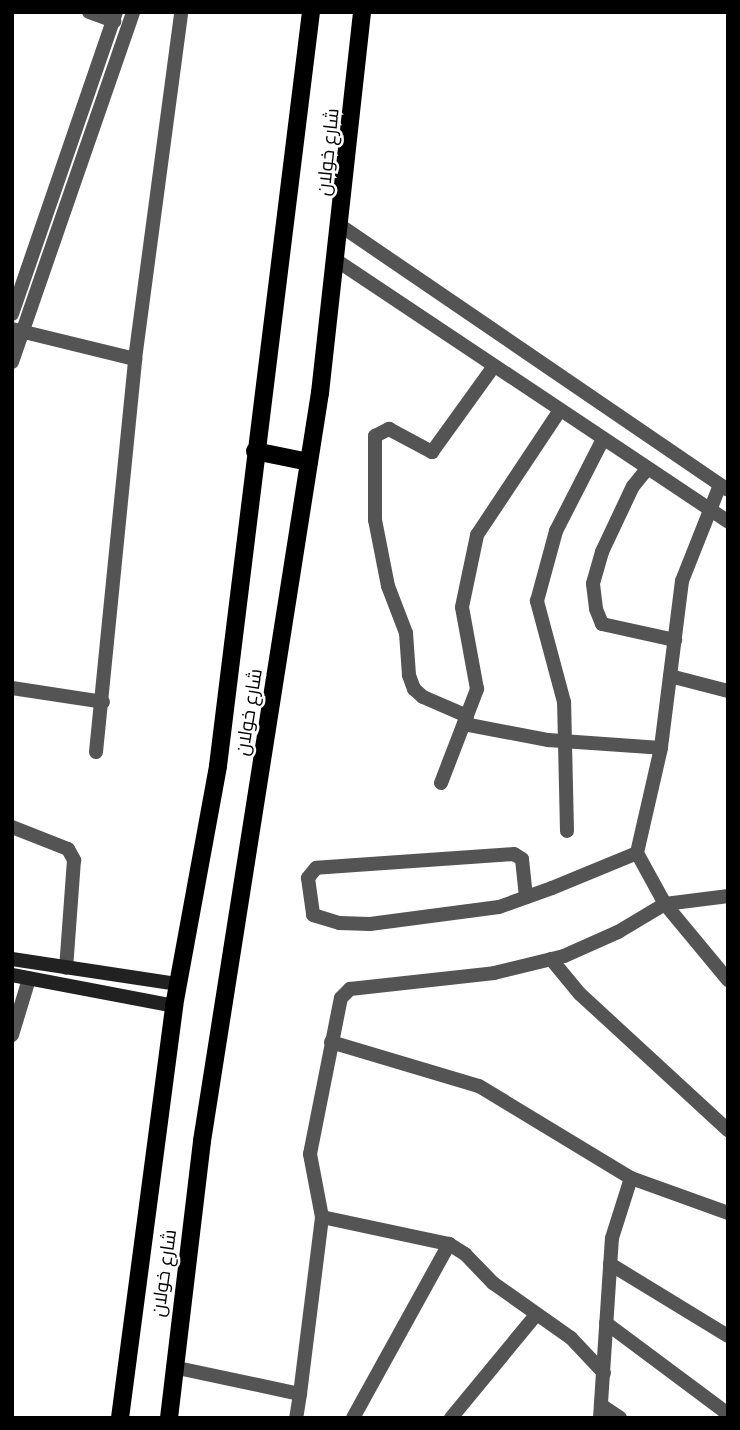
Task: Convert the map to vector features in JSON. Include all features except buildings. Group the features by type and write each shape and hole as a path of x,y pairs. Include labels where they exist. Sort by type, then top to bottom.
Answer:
{"main road":[{"name":"شارع خولان","path":"120,1418 174,1006 218,766 310,12"},
{"name":"شارع خولان","path":"169,1418 173,1367 204,1128 309,462 337,260 362,12"},
{"path":"255,451 309,462"}],"street":[{"path":"12,314 115,17 89,12"},
{"path":"12,362 17,330 133,12"},
{"path":"96,752 135,359 181,12"},
{"path":"341,226 724,487 709,511 682,581 661,748 637,853 665,904 728,980"},
{"path":"337,260 728,522"},
{"path":"17,330 135,359"},
{"path":"494,366 432,452 389,429 375,436 375,520 388,586 406,633 409,675 414,689 423,697 466,720 568,742 661,748"},
{"path":"441,783 477,690 463,607 477,535 560,410"},
{"path":"567,831 568,742 560,677 537,601 555,531 603,439"},
{"path":"647,469 602,552 593,584 596,610 602,624 675,640"},
{"path":"670,676 728,691"},
{"path":"12,688 103,702"},
{"path":"12,827 68,849 74,860 66,968"},
{"path":"526,897 522,859 514,854 316,868 308,878 313,915 339,923 440,916 499,907 526,897 637,853"},
{"path":"296,1418 322,1217 310,1154 341,998 350,989 494,973 551,959 618,932 665,904 728,896"},
{"path":"12,959 178,985"},
{"path":"551,959 580,994 728,1130"},
{"path":"12,975 174,1006"},
{"path":"12,1035 29,979"},
{"path":"331,1042 479,1086 631,1178 727,1212"},
{"path":"620,1418 601,1412 611,1238 631,1178"},
{"path":"322,1217 449,1244 536,1315 572,1338 604,1373"},
{"path":"353,1418 449,1244"},
{"path":"610,1264 728,1336"},
{"path":"451,1418 536,1315"},
{"path":"606,1323 728,1414"},
{"path":"173,1367 300,1394"}]}
